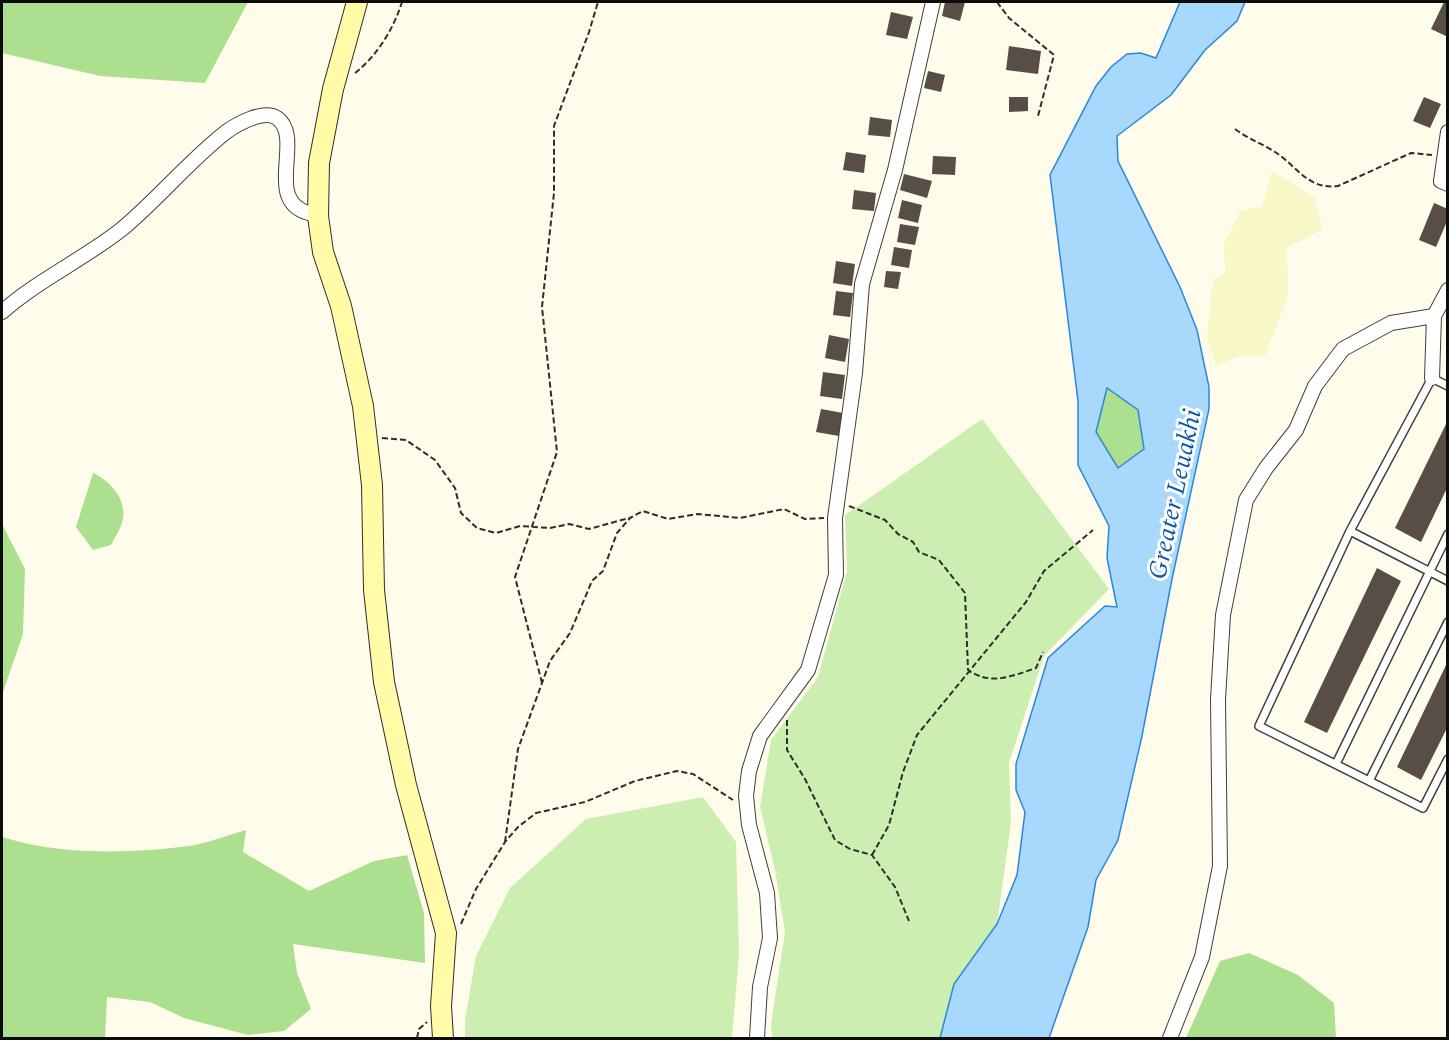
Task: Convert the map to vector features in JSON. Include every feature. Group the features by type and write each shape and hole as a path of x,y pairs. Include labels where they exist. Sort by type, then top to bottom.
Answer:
{"main road":[{"path":"357,2 333,89 319,162 318,216 323,252 341,306 366,430 372,485 374,590 384,682 406,785 447,933 441,1006 443,1038"}],"street":[{"path":"757,1038 760,987 770,938 767,893 748,814 746,796 749,771 760,736 787,702 808,670 836,575 835,518 855,373 861,284 895,170 933,2"},
{"path":"2,312 121,229 227,131 249,120 266,115 276,118 286,129 286,181 289,199 299,210 318,216"},
{"path":"1444,182 1444,157 1448,132"},
{"path":"1431,378 1434,316 1448,290"},
{"path":"1170,1038 1202,957 1220,866 1218,699 1223,615 1246,500 1266,468 1296,430 1315,386 1343,349 1390,323 1434,316"}],"lane":[{"path":"1448,386 1431,378 1350,531 1259,726 1423,808 1448,759"},
{"path":"1350,531 1448,581"},
{"path":"1336,764 1448,534"},
{"path":"1369,781 1448,622"}],"path":[{"path":"333,89 360,69 384,42 398,18 402,2"},
{"path":"542,683 515,577 534,527 557,452 542,307 554,193 554,126 598,2"},
{"path":"997,2 1017,25 1054,55 1038,116"},
{"path":"1235,129 1253,142 1276,153 1302,177 1326,187 1338,186 1411,153 1444,157"},
{"path":"366,430 386,440 406,441 435,460 455,488 462,513 477,528 496,533 519,526 569,524 589,529 630,518 643,511 668,519 698,514 740,518 784,509 805,519 835,518"},
{"path":"838,502 885,520 898,534 913,542 920,552 939,560 965,593 968,670"},
{"path":"506,842 518,749 550,661 570,633 592,581 603,571 617,533 630,518"},
{"path":"872,855 889,825 903,772 916,735 1026,602 1044,571 1093,530"},
{"path":"968,670 981,679 1015,675 1036,668 1043,652"},
{"path":"787,702 787,750 805,779 835,840 850,849 872,855 895,886 909,921"},
{"path":"459,927 476,889 506,842 518,827 536,813 585,802 635,781 677,771 693,774 707,781 748,814"}],"green space":[{"path":"2,2 248,2 205,83 100,76 2,53"},
{"path":"1272,171 1314,197 1323,229 1287,248 1288,296 1265,356 1242,355 1216,366 1207,337 1213,279 1226,273 1223,247 1240,211 1262,206"},
{"path":"1107,388 1138,410 1144,450 1118,468 1096,432"},
{"path":"982,419 1109,589 1044,656 1009,763 1011,823 997,924 954,984 940,1038 772,1038 771,1024 785,932 775,870 760,807 771,740 818,677 847,571 845,515"},
{"path":"93,473 116,491 122,504 123,518 111,545 93,550 76,527"},
{"path":"2,524 25,569 23,634 2,695"},
{"path":"703,797 736,842 739,955 732,1038 465,1038 465,1020 476,956 510,888 586,819"},
{"path":"246,830 243,852 309,891 374,861 407,855 424,913 425,963 293,944 297,973 311,1009 284,1031 248,1035 184,1018 150,1002 107,997 105,1038 2,1038 2,837 24,843 71,850 118,851 189,846"},
{"path":"1249,953 1298,975 1334,1003 1336,1038 1186,1038 1220,961"}],"water":[{"name":"Greater Leuakhi","path":"1180,2 1245,2 1237,21 1205,50 1171,95 1117,136 1118,161 1180,287 1197,330 1209,387 1209,409 1172,579 1142,736 1118,840 1096,880 1088,927 1049,1038 940,1038 954,984 997,924 1017,875 1025,812 1016,790 1016,764 1048,658 1105,606 1117,607 1107,558 1109,526 1078,465 1078,401 1050,175 1096,86 1111,67 1127,54 1141,53 1156,58","holes":["1107,388 1138,410 1144,449 1118,468 1096,432"]}],"building":[{"path":"945,2 965,2 960,21 942,16"},
{"path":"1444,2 1448,2 1448,37 1431,29"},
{"path":"891,12 913,17 907,39 886,35"},
{"path":"1009,46 1041,51 1038,74 1006,70"},
{"path":"928,71 945,75 941,92 924,88"},
{"path":"1009,97 1028,97 1028,111 1009,112"},
{"path":"1424,97 1441,104 1430,128 1413,121"},
{"path":"870,117 892,120 890,137 868,135"},
{"path":"846,152 866,155 864,173 843,170"},
{"path":"933,156 956,157 955,175 932,174"},
{"path":"904,174 932,181 927,198 900,190"},
{"path":"854,190 876,193 874,211 852,209"},
{"path":"902,200 922,205 918,223 898,218"},
{"path":"1434,203 1448,209 1448,219 1436,247 1419,240"},
{"path":"900,224 919,227 915,245 897,242"},
{"path":"894,247 912,250 909,268 891,265"},
{"path":"836,261 855,264 852,286 833,283"},
{"path":"886,271 901,272 898,289 884,287"},
{"path":"836,291 853,293 850,317 833,315"},
{"path":"829,335 849,339 845,362 825,358"},
{"path":"823,372 845,375 842,399 820,396"},
{"path":"821,409 843,413 839,436 816,432"},
{"path":"1448,420 1448,486 1421,542 1395,528"},
{"path":"1377,568 1401,581 1327,733 1304,722"},
{"path":"1448,661 1448,726 1421,780 1397,767"}]}
